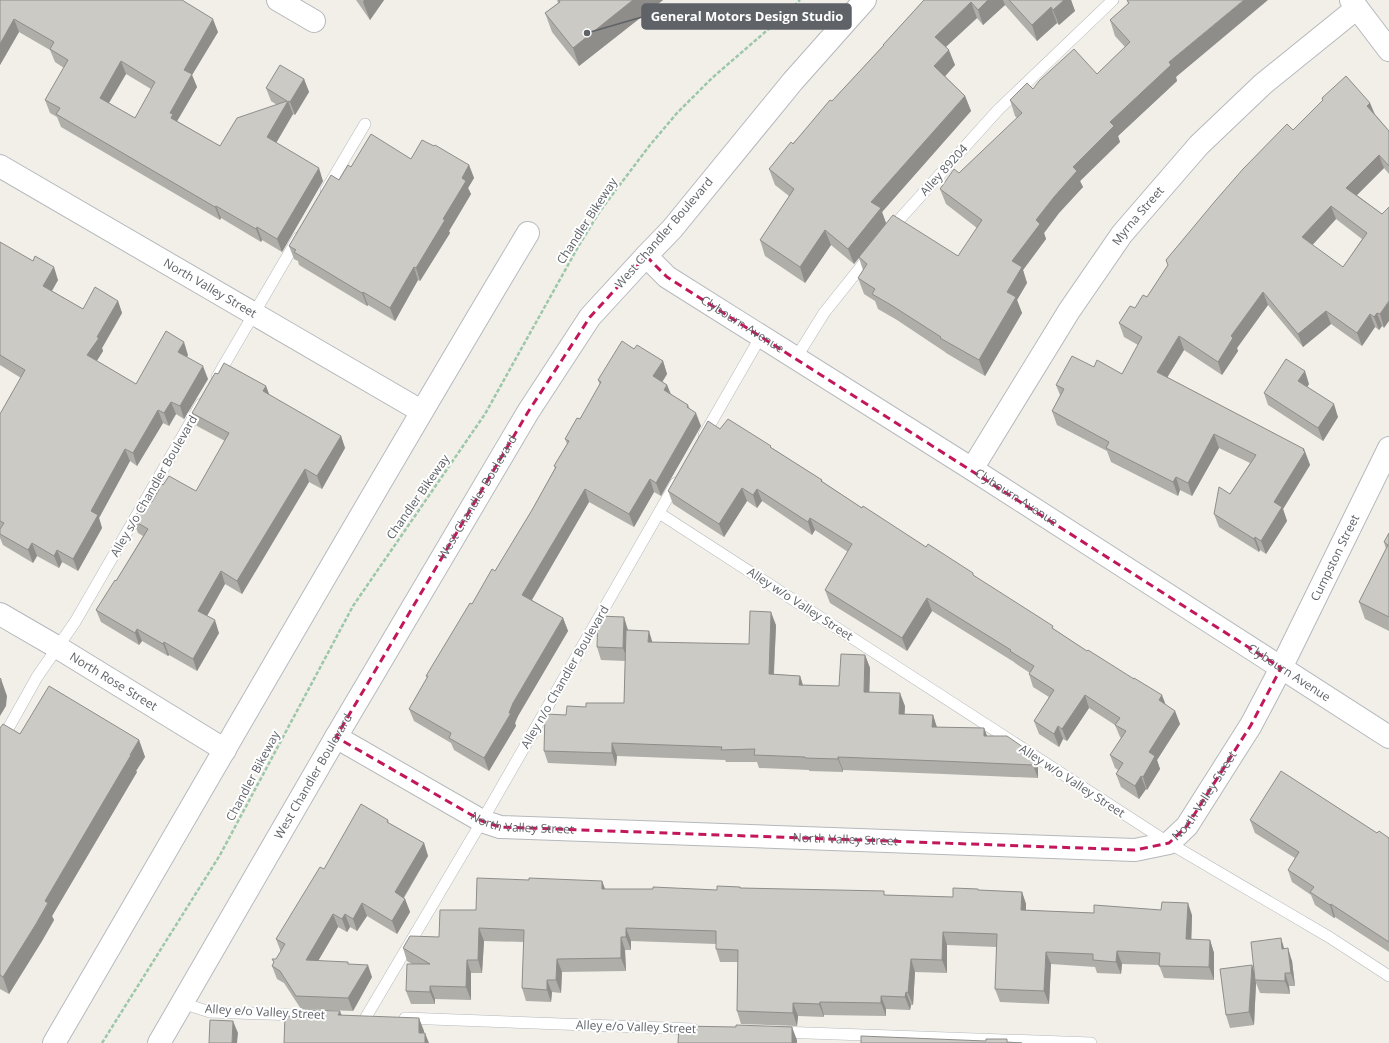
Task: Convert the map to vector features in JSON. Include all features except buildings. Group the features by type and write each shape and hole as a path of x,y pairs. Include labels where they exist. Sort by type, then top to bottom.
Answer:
{"street":[{"path":"278,0 314,22"},
{"name":"West Chandler Boulevard","path":"159,1043 336,737 528,412 590,317 672,229 793,81 866,0"},
{"path":"1354,4 1389,50"},
{"name":"Myrna Street","path":"972,469 1069,311 1122,234 1199,145 1263,84 1354,4"},
{"name":"North Valley Street","path":"0,166 254,313 421,412"},
{"path":"54,1043 421,412 528,233"},
{"name":"Clybourn Avenue","path":"646,256 667,277 972,469 1389,737"},
{"name":"Cumpston Street","path":"1281,668 1389,448"},
{"name":"North Rose Street","path":"0,614 57,647 225,750"},
{"name":"North Valley Street","path":"336,737 482,821 500,827 1135,850 1169,843 1187,826 1251,725 1281,668"}],"lane":[{"name":"Alley 89204","path":"796,358 824,313 882,240 998,110 1113,0"},
{"path":"322,198 365,124"},
{"name":"Alley s/o Chandler Boulevard","path":"0,743 37,677 75,622 302,232"},
{"path":"698,445 761,336"},
{"name":"Alley n/o Chandler Boulevard","path":"366,1017 482,821 683,472"},
{"name":"Alley w/o Valley Street","path":"659,513 1169,843 1329,937 1389,976"},
{"name":"Alley e/o Valley Street","path":"182,1003 210,1012 336,1016"},
{"name":"Alley e/o Valley Street","path":"398,1018 701,1029"},
{"path":"773,1032 1092,1043"}],"path":[{"name":"Chandler Bikeway","path":"102,1043 220,855 353,606 485,414 578,248 600,212 650,145 677,113 712,78 800,0"}],"highlighted area":[{"path":"646,256 667,277 1281,668 1251,725 1187,826 1169,843 1135,850 500,827 482,821 336,737 528,412 590,317"}],"place":[{"name":"General Motors Design Studio","path":"587,33"}]}
